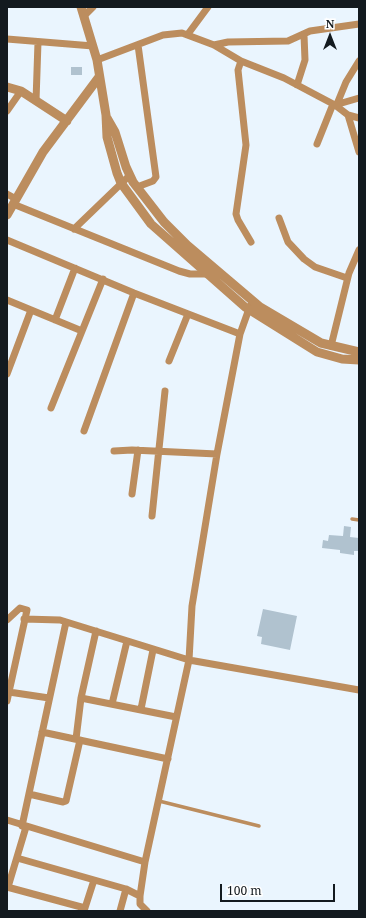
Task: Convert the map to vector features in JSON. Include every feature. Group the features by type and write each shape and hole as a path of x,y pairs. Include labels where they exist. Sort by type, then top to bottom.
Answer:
{"street":[{"path":"93,7 83,12 97,60 106,115 106,137 121,183 151,224 248,309 316,352 342,359 359,360"},
{"path":"188,34 208,7"},
{"path":"214,45 228,42 288,41 310,31 359,24"},
{"path":"97,60 163,35 182,33 188,34 214,45 241,61 297,85 335,104 348,115 359,118"},
{"path":"297,85 305,60 304,35"},
{"path":"7,39 93,46"},
{"path":"36,101 38,42"},
{"path":"137,187 153,181 156,177 138,44"},
{"path":"241,61 238,70 246,145 236,214 251,242"},
{"path":"317,144 346,82 359,61"},
{"path":"7,215 43,152 99,77"},
{"path":"7,87 21,91 67,121"},
{"path":"7,112 21,91"},
{"path":"335,104 359,98"},
{"path":"106,115 115,132 130,176 168,226 254,301 321,343 359,352"},
{"path":"348,115 359,152"},
{"path":"74,230 121,183 130,176"},
{"path":"7,194 15,202 74,230 179,271 197,275 207,274"},
{"path":"279,218 288,242 304,259 315,267 347,278"},
{"path":"7,240 134,293 240,334"},
{"path":"331,346 347,278 359,250"},
{"path":"55,320 75,268"},
{"path":"51,408 103,279"},
{"path":"84,431 134,293"},
{"path":"7,300 82,331"},
{"path":"147,911 140,904 145,862 160,801 176,717 189,660 192,606 217,454 240,334 248,309 254,301"},
{"path":"7,374 31,310"},
{"path":"169,361 188,314"},
{"path":"152,516 165,391"},
{"path":"114,452 138,450 217,454"},
{"path":"132,494 138,450"},
{"path":"7,620 20,608 27,610 7,701"},
{"path":"24,619 51,619 66,622 189,660 359,690"},
{"path":"66,622 17,858 8,887 84,910 94,880"},
{"path":"30,794 66,802 78,740 81,698 96,631"},
{"path":"112,704 128,641"},
{"path":"141,709 153,650"},
{"path":"9,692 49,698"},
{"path":"81,698 176,717"},
{"path":"42,732 168,759"},
{"path":"7,820 145,862"},
{"path":"17,858 126,889 140,896"},
{"path":"120,911 126,889"}],"lane":[{"path":"352,519 359,520"},
{"path":"160,801 259,826"}],"building":[{"path":"71,67 82,67 82,75 71,75"},
{"path":"344,526 351,527 350,537 359,538 359,551 354,551 354,555 340,553 340,550 322,548 323,540 328,541 329,535 343,536"},
{"path":"263,609 297,616 290,650 261,644 262,637 257,636"}]}
